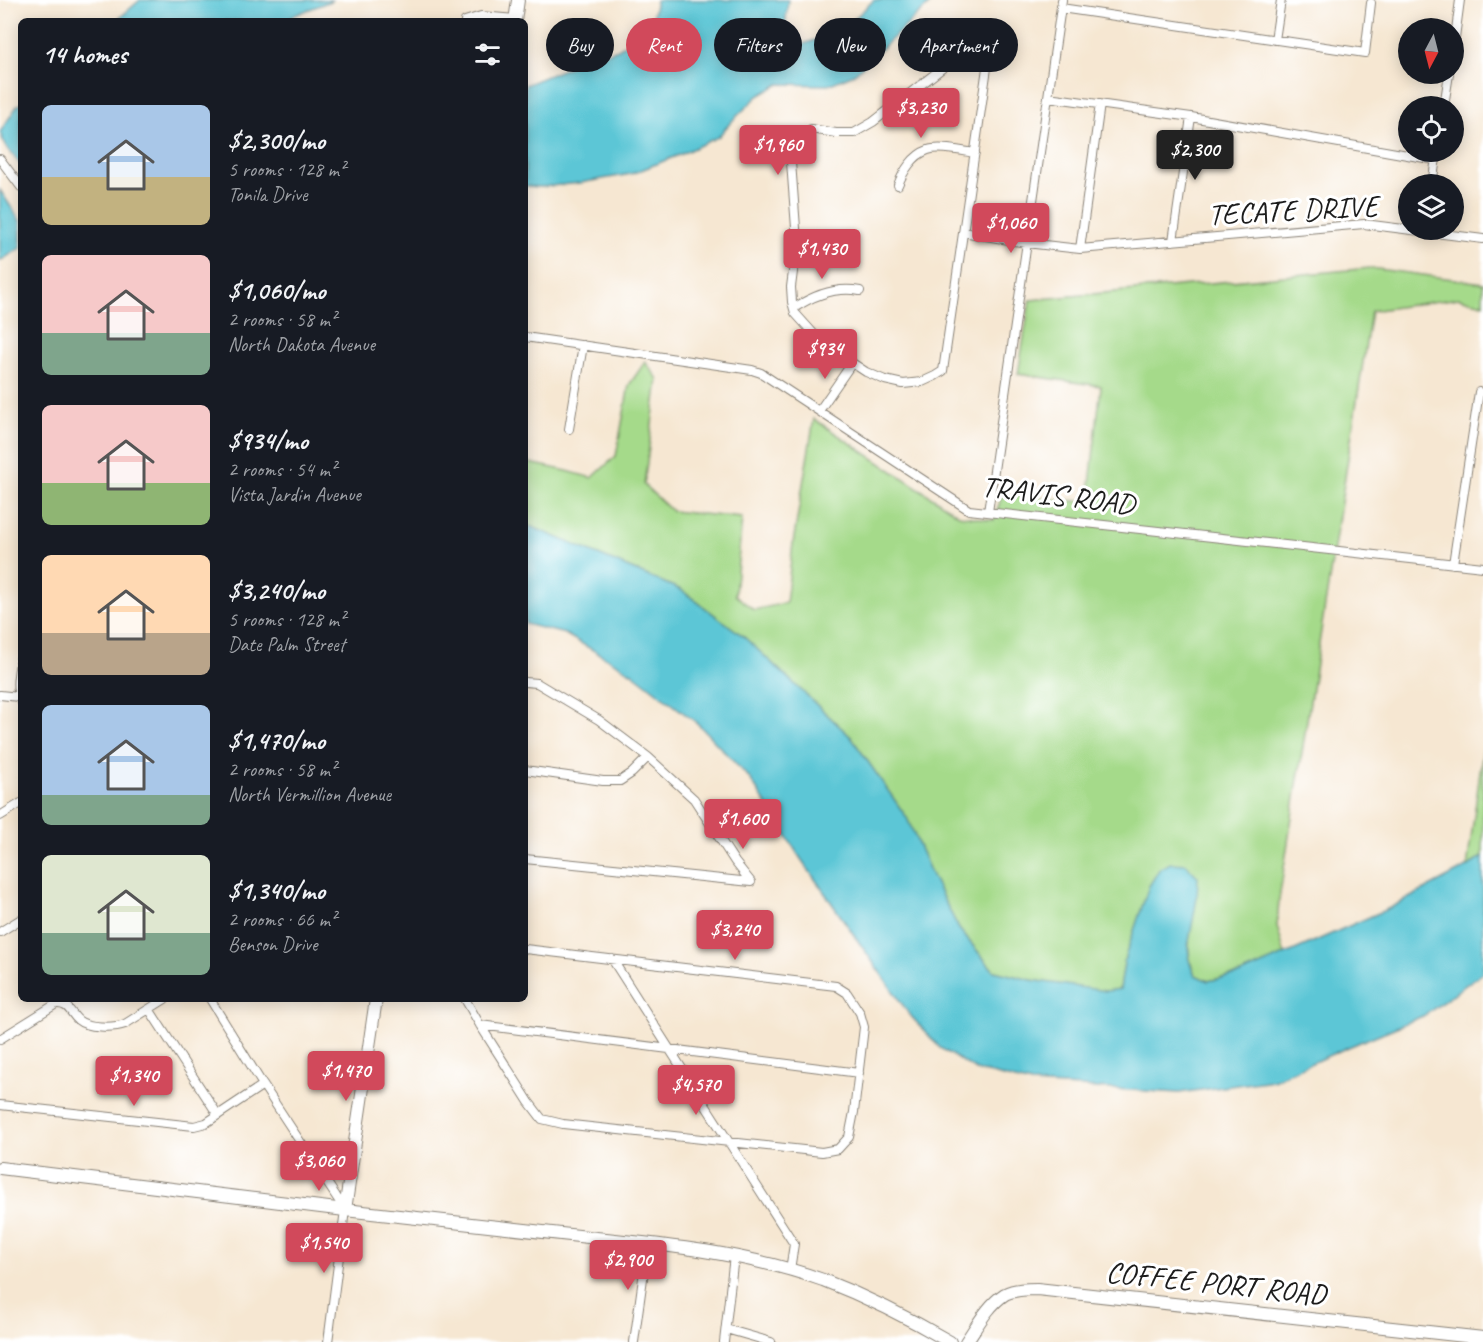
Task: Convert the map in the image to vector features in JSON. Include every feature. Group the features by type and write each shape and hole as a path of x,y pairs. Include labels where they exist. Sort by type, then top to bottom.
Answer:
{"main road":[{"path":"515,18 518,0"},
{"path":"345,1210 376,1002"},
{"path":"0,1168 345,1210 648,1243 735,1256 822,1280 886,1307 950,1342"},
{"name":"COFFEE PORT ROAD","path":"966,1342 994,1303 1006,1294 1020,1289 1483,1338"}],"street":[{"path":"1275,40 1281,0"},
{"path":"1458,18 1460,0"},
{"path":"988,512 1061,4 1365,53 1371,3"},
{"path":"475,18 481,16 498,18"},
{"path":"972,45 985,46 989,54 963,232 943,370 922,382 903,384 866,372 822,343 795,313 791,287 797,241 790,149 798,137 811,129 854,133 873,122 972,45"},
{"path":"1048,97 1398,150"},
{"path":"1080,249 1100,104"},
{"path":"1173,241 1191,117"},
{"path":"898,185 902,173 918,156 929,149 975,153"},
{"path":"0,159 18,183"},
{"name":"TECATE DRIVE","path":"963,232 1026,243 1080,249 1364,224 1398,228"},
{"name":"TECATE DRIVE","path":"1464,236 1483,239"},
{"path":"794,308 809,298 831,291 849,289 860,291"},
{"name":"TRAVIS ROAD","path":"528,337 761,372 969,510 1483,567"},
{"path":"569,429 583,345"},
{"path":"819,411 852,363"},
{"path":"1453,564 1479,392"},
{"path":"528,682 537,683 599,720 648,757 694,799 735,862 752,882 528,859"},
{"path":"0,695 18,699"},
{"path":"528,770 603,781 620,781 648,757"},
{"path":"0,816 18,805"},
{"path":"0,932 18,921"},
{"path":"467,1002 542,1119 563,1124 822,1152 838,1149 849,1137 864,1028 860,1013 848,993 836,986 528,949"},
{"path":"612,959 794,1244 790,1270"},
{"path":"0,1039 56,1004 66,1006 83,1023 118,1027 160,1002"},
{"path":"212,1002 345,1210 328,1342"},
{"path":"150,1009 218,1115"},
{"path":"480,1025 859,1073"},
{"path":"0,1105 194,1126 206,1123 263,1085"},
{"path":"634,1342 648,1243"},
{"path":"724,1342 735,1256"},
{"path":"726,1329 771,1342"}],"green space":[{"path":"1370,268 1483,283 1483,304 1459,298 1371,311 1279,900 1277,926 1285,955 1241,974 1208,981 1195,975 1189,953 1190,930 1125,957 1120,989 1106,992 1031,980 994,971 959,929 933,878 907,818 851,737 743,636 681,590 528,526 528,463 592,478 616,456 629,385 645,362 658,379 644,485 672,511 742,518 735,595 754,610 786,603 793,543 814,419 959,515 994,520 1002,495 1088,502 1101,386 1018,374 1030,300"},
{"path":"1483,750 1483,857 1467,867"}],"water":[{"path":"140,0 333,0 290,18 119,18"},
{"path":"656,0 788,0 786,18 714,18 714,72 802,72 802,45 814,40 814,72 856,72 828,85 779,84 758,96 718,137 631,174 580,183 528,186 528,84 557,72 614,72 614,50 626,44 626,72 702,72 702,18 652,18"},
{"path":"874,0 934,0 915,18 898,18 898,33 886,44 886,18 855,18"},
{"path":"17,106 18,161 5,146 0,132"},
{"path":"0,190 18,217 18,250 0,261"},
{"path":"528,526 681,590 743,636 851,737 907,818 933,878 959,929 994,971 1031,980 1106,991 1120,989 1125,957 1149,886 1160,868 1171,863 1186,864 1198,877 1197,898 1188,947 1190,963 1195,975 1208,981 1241,974 1392,907 1483,857 1483,972 1425,1015 1273,1080 1179,1093 1031,1084 976,1070 940,1048 909,1014 801,859 751,780 698,724 631,672 565,634 528,625"}]}
